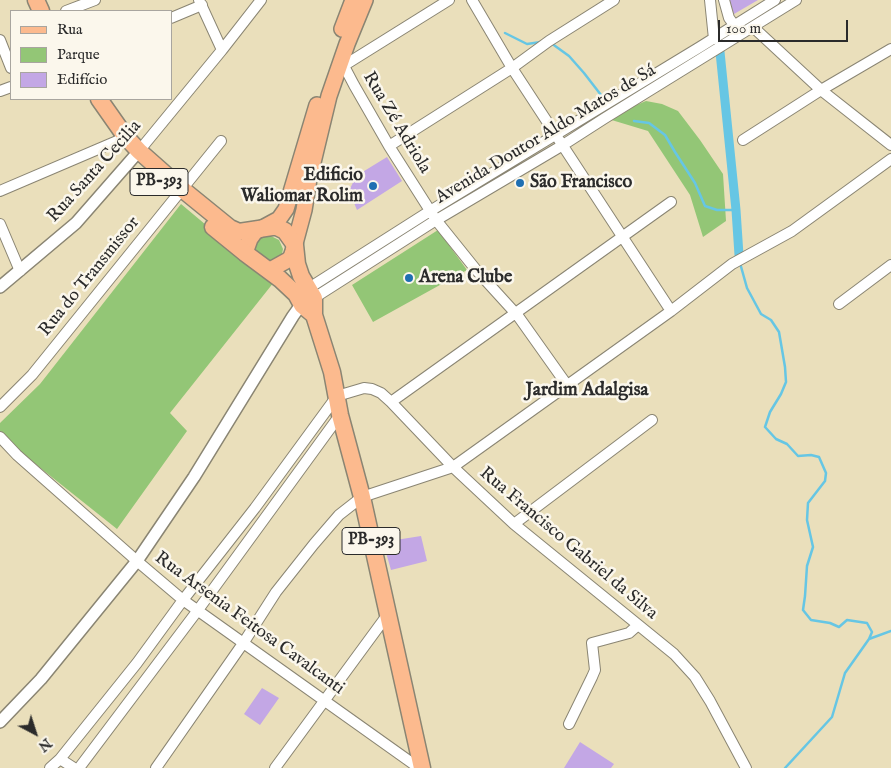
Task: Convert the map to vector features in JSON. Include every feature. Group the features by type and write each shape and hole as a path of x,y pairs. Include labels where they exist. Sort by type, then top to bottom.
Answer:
{"highway":[{"name":"PB-393","path":"87,100 136,155 244,253"},
{"name":"PB-393","path":"100,100 121,139"},
{"name":"PB-393","path":"179,193 230,228 239,232 260,229"},
{"path":"260,229 272,227 281,229 295,245"},
{"name":"PB-393","path":"295,245 297,264 332,372 340,415 362,497 421,768"},
{"path":"244,253 270,270"},
{"name":"PB-393","path":"270,270 296,294 310,302"}],"main road":[{"path":"244,253 252,236 279,218 286,209 328,66 353,0"},
{"path":"270,270 291,257 304,210 309,179 329,96 341,68 346,44 365,0"}],"street":[{"path":"69,10 95,0"},
{"name":"Rua Santa Cecilia","path":"0,287 76,223 136,155 261,0"},
{"path":"341,68 449,0"},
{"path":"472,0 512,68 671,311"},
{"path":"389,146 512,68 614,0"},
{"path":"710,0 715,38"},
{"path":"724,0 733,31"},
{"name":"Avenida Doutor Aldo Matos de Sá","path":"310,302 436,220 563,145 716,50 733,31 775,0"},
{"name":"Avenida Doutor Aldo Matos de Sá","path":"310,302 430,211 715,38 733,31 753,27 796,0"},
{"path":"172,18 201,3 222,50"},
{"path":"753,27 821,90 891,145"},
{"path":"0,40 10,65"},
{"path":"743,140 821,90 891,49"},
{"name":"Rua Zé Adriola","path":"341,68 354,85 389,146 436,220 477,271 515,312 567,385"},
{"path":"0,191 121,139"},
{"name":"Rua do Transmissor","path":"0,407 32,375 221,141"},
{"path":"156,768 244,642 276,592 339,515 362,497 453,467 671,311 732,264 792,231 891,159"},
{"path":"391,402 671,202"},
{"path":"0,224 20,271"},
{"path":"839,304 891,265"},
{"path":"0,722 41,679 137,561 194,477 293,316 298,309 310,302"},
{"name":"Rua Francisco Gabriel da Silva","path":"337,396 364,388 372,388 381,393 453,467 514,524 674,654 696,677 746,768"},
{"path":"50,768 137,663 183,600 255,508 337,396"},
{"path":"79,768 198,610 340,415"},
{"path":"514,524 652,420"},
{"name":"Rua Arsenia Feitosa Cavalcanti","path":"0,437 17,455 183,600 421,768"},
{"path":"275,768 388,614"},
{"path":"569,724 595,670 592,643 629,633 638,625"},
{"path":"60,758 74,768"}],"green space":[{"path":"646,101 662,104 678,111 723,174 726,221 703,237 690,195 648,131 605,118"},
{"path":"181,204 274,282 170,413 187,431 117,529 4,439 0,434 0,423 40,384"},
{"name":"Arena Clube","path":"438,230 467,270 373,322 352,285"},
{"path":"267,234 279,240 283,249 282,254 277,259 268,260 260,255 254,247 255,238"}],"building":[{"path":"729,0 758,0 734,14"},
{"name":"Edificio Waliomar Rolim","path":"387,157 402,181 357,210 349,191 356,176"},
{"path":"421,536 427,561 391,570 383,542"},
{"path":"262,688 279,698 260,725 244,714"},
{"path":"580,742 614,764 611,768 564,768"}],"waterway":[{"path":"505,33 527,44 541,42"},
{"path":"719,42 739,255"},
{"path":"551,43 569,56 601,95"},
{"path":"634,121 649,123 665,135 695,183 705,206 717,210 736,210"},
{"path":"740,263 747,288 761,314 771,320 779,332 785,367 786,382 770,412 765,427 776,439 787,444 798,456 811,455 819,457 826,473 825,481 808,503 807,520 813,547 807,566 803,610 811,620 830,623 839,627 847,620 867,623 872,632 869,639"},
{"path":"785,768 832,717 845,673 869,639 891,631"}],"place":[{"name":"São Francisco","path":"520,183"},
{"name":"Edificio Waliomar Rolim","path":"373,186"},
{"name":"Arena Clube","path":"409,278"}],"district":[{"name":"Jardim Adalgisa","path":"587,391"}]}
